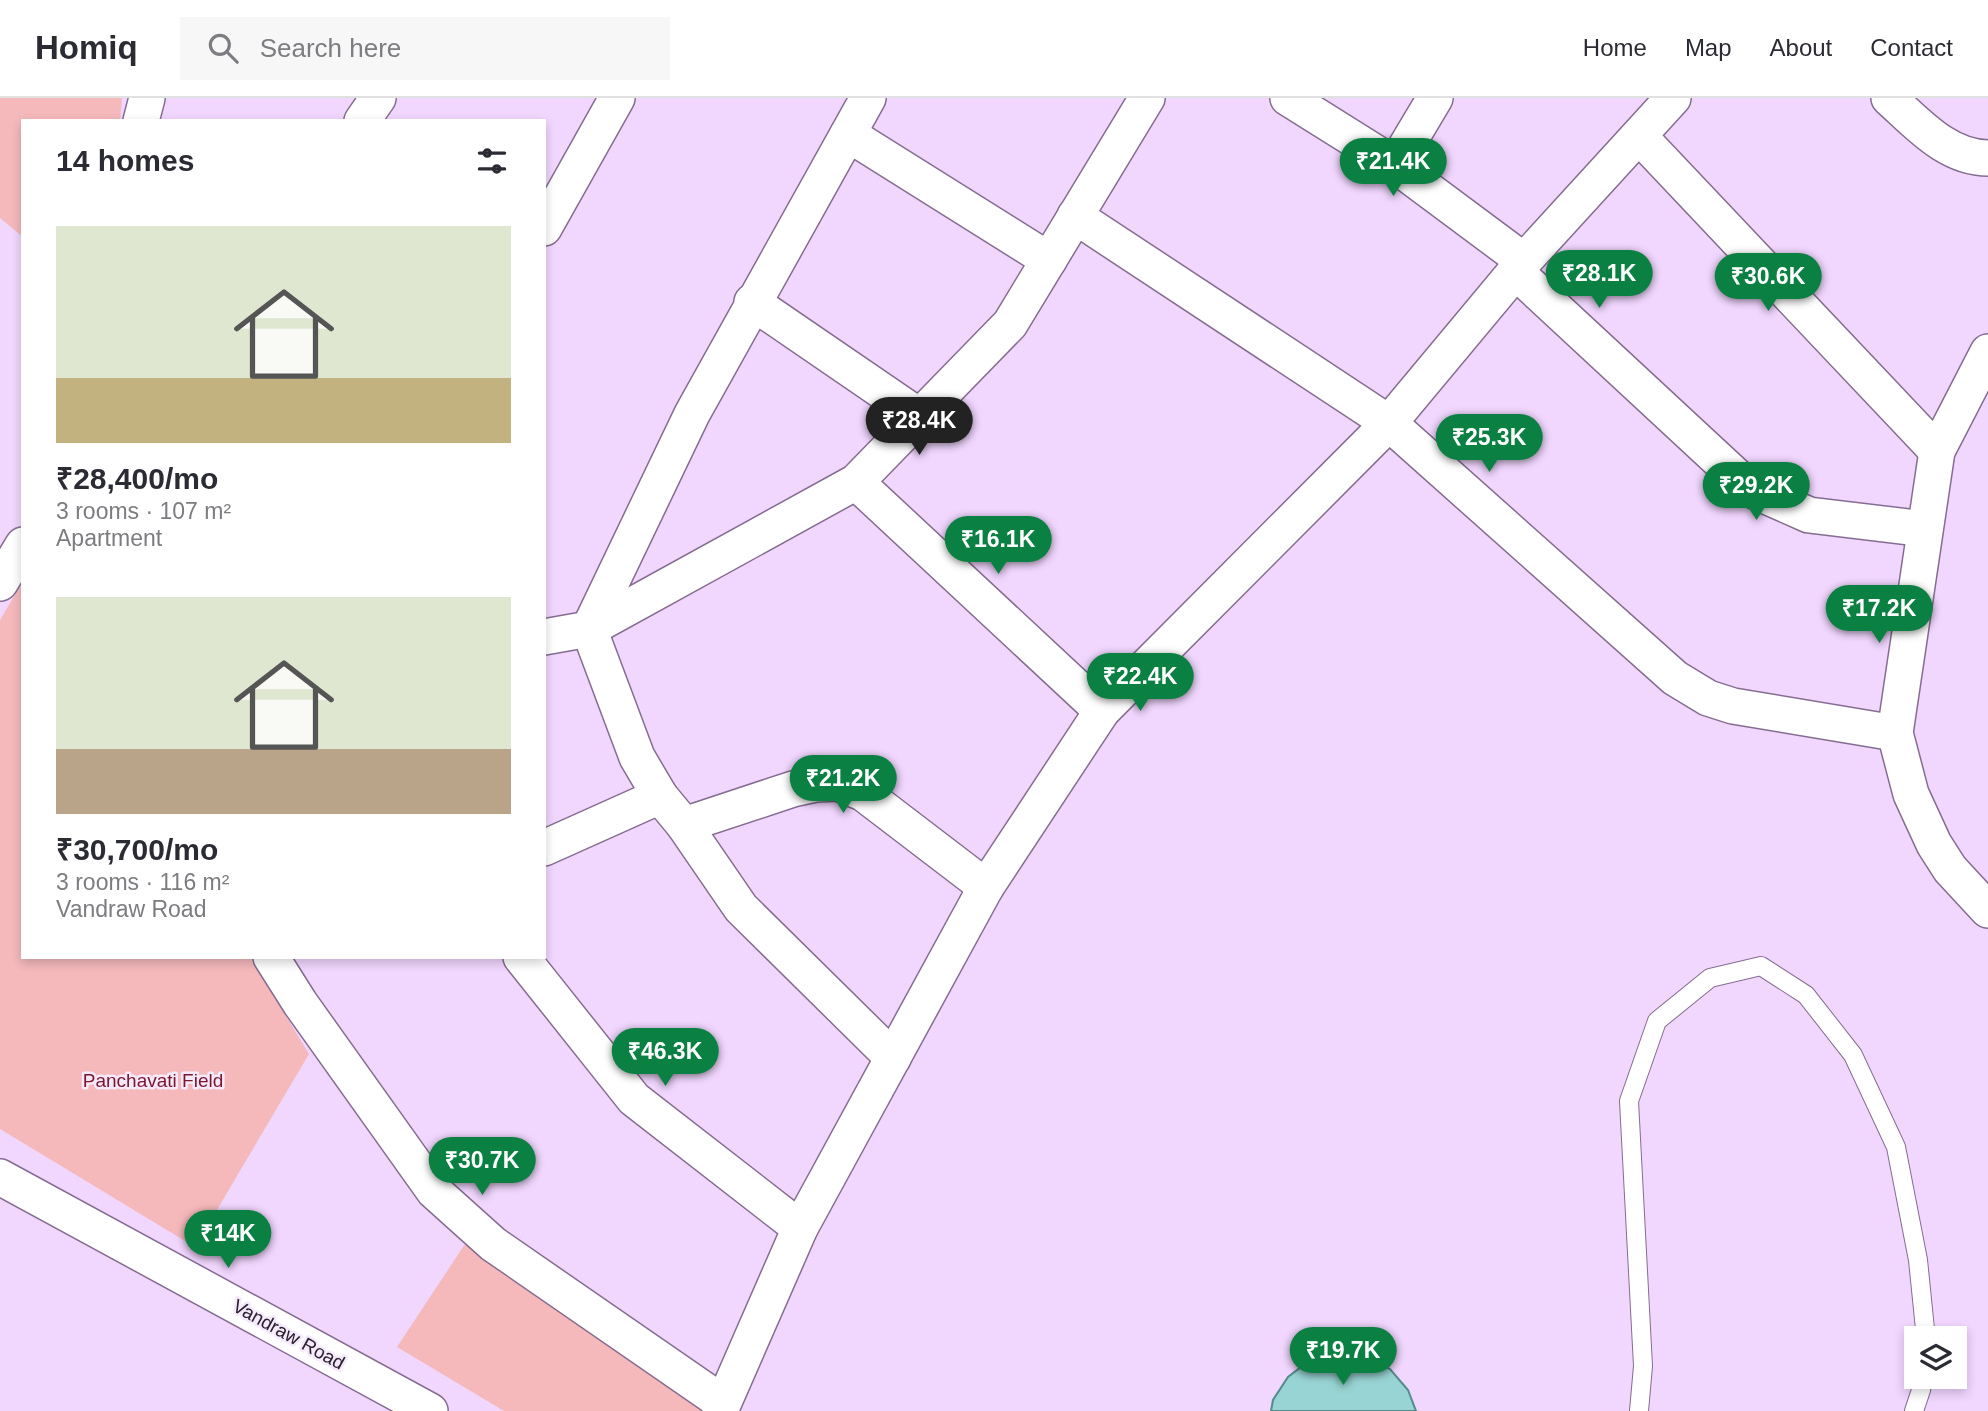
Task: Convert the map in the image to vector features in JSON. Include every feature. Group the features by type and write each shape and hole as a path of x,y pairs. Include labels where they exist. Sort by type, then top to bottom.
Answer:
{"street":[{"path":"142,119 147,98"},
{"path":"363,119 378,98"},
{"path":"546,224 617,98"},
{"path":"868,98 692,414 589,629 637,757 660,796 684,825 741,908 893,1058"},
{"path":"546,637 589,629 856,482 1010,324 1147,98"},
{"path":"1288,98 1395,165 1519,266 1750,489 1809,515 1925,529"},
{"path":"1395,165 1435,98"},
{"path":"272,959 300,1003 434,1191 493,1244 722,1407 800,1228 986,887 1102,711 1389,423 1519,266 1673,98"},
{"path":"1889,98 1938,142 1978,158 1988,158"},
{"path":"848,134 1049,260"},
{"path":"1639,136 1937,452"},
{"path":"1075,216 1389,423 1655,661 1691,690 1732,706 1895,733"},
{"path":"752,302 920,417"},
{"path":"1988,352 1937,452 1895,733 1911,794 1930,836 1950,869 1988,910"},
{"path":"856,482 1102,711"},
{"path":"0,583 21,548"},
{"path":"684,825 793,789 838,783 863,793 986,887"},
{"path":"546,847 660,796"},
{"path":"522,959 634,1100 800,1228"},
{"name":"Vandraw Road","path":"0,1177 430,1411"}],"lane":[{"path":"1639,1411 1643,1366 1629,1101 1657,1021 1710,978 1761,966 1806,995 1853,1055 1896,1147 1918,1260 1925,1326"},
{"path":"1914,1411 1920,1389"}],"green space":[{"path":"0,98 122,98 120,119 21,119 21,235 0,218"},
{"name":"Panchavati Field","path":"21,584 21,959 251,959 309,1054 195,1247 0,1129 0,620"},
{"path":"467,1241 557,1311 705,1409 504,1411 397,1347"}],"building":[{"path":"1337,1353 1365,1356 1390,1369 1408,1390 1416,1411 1271,1411 1273,1400 1288,1377 1310,1360"}]}
